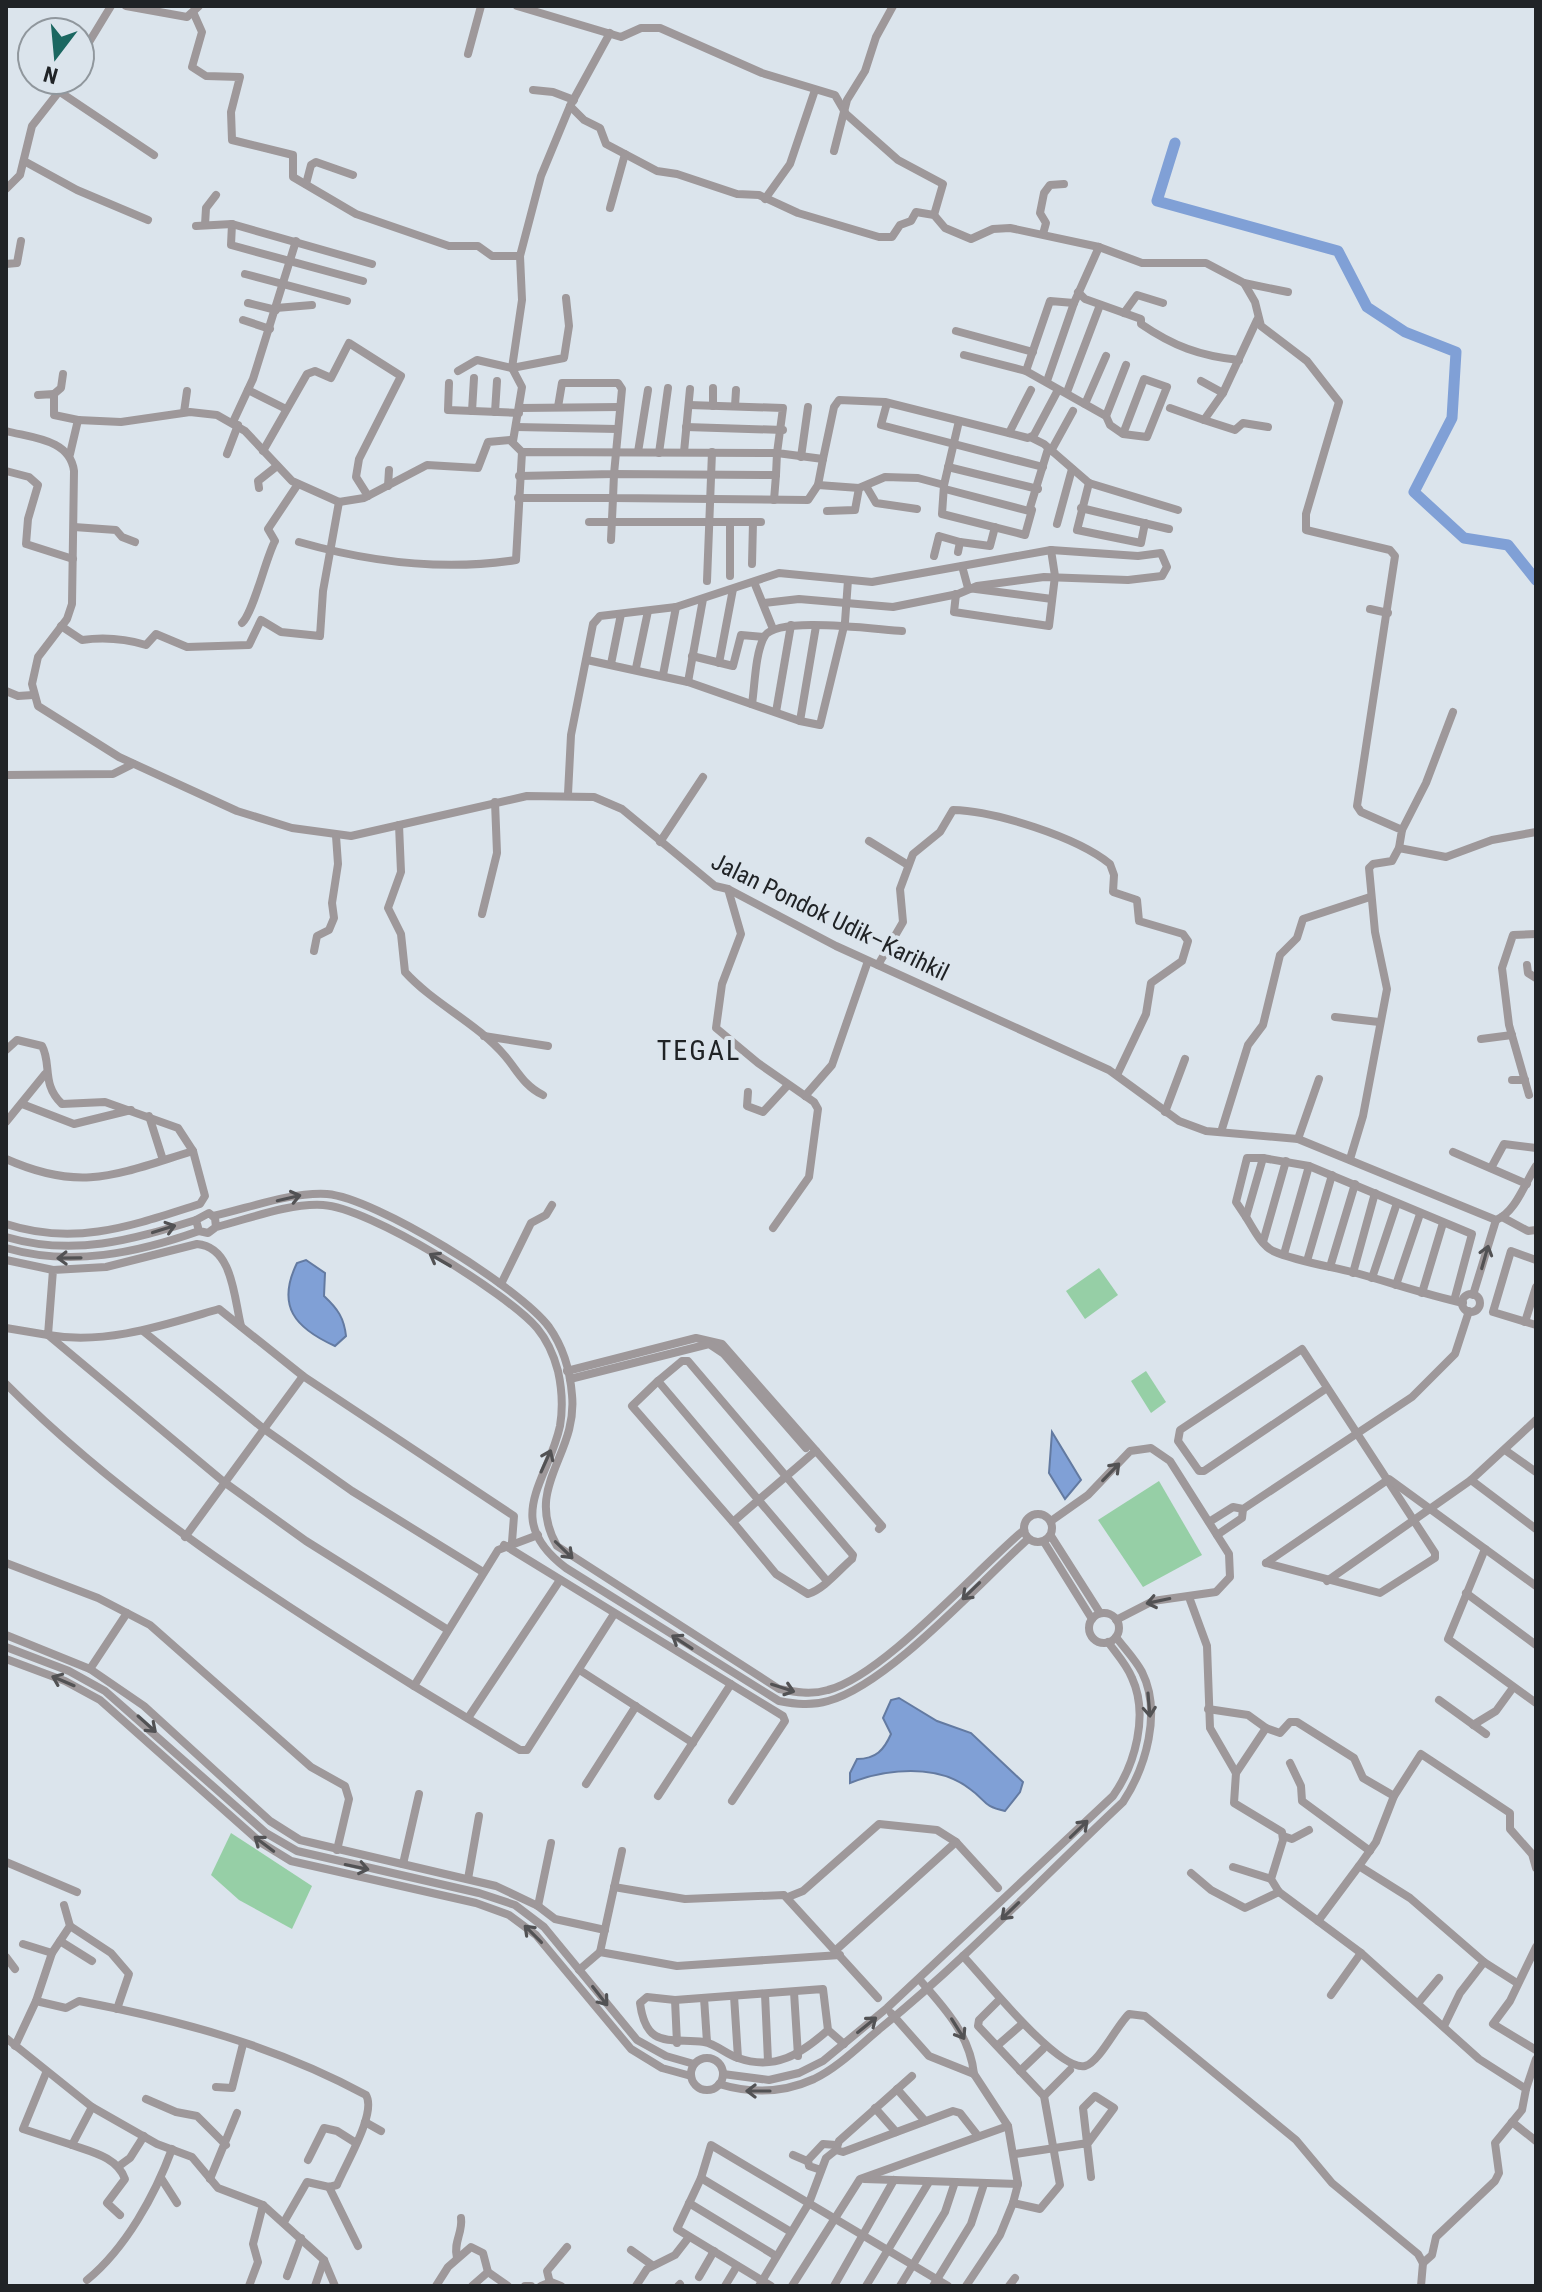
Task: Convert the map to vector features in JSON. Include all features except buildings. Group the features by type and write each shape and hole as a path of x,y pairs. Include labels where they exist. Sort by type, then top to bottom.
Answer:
{"street":[{"path":"96,31 111,6"},
{"path":"126,6 177,16 196,10 202,32 192,67 206,76 240,77 231,112 231,138 245,145 293,155 291,175 356,214 449,246 478,246 492,256 520,256"},
{"path":"468,54 481,6"},
{"path":"517,6 625,37 641,28 660,28 737,64 835,95 846,114 904,164 943,184 934,215"},
{"path":"834,151 848,98 869,62 876,37 893,6"},
{"path":"513,441 521,383 512,368 522,300 520,256 541,176 572,103 610,33"},
{"path":"533,90 553,92 572,103 584,120 600,128 606,144 657,171 765,199 879,237 892,237 900,225 911,221 916,212 934,215 945,228 971,239 999,228 1043,234 1099,247 1142,263 1202,262 1244,283 1288,292"},
{"path":"765,199 795,153 815,90"},
{"path":"6,189 16,181 32,126 57,96"},
{"path":"66,96 154,155"},
{"path":"610,208 625,154"},
{"path":"24,161 77,190 148,220"},
{"path":"306,184 311,165 316,162 353,175"},
{"path":"1043,234 1046,223 1040,208 1045,190 1054,184 1064,184"},
{"path":"216,195 206,208 201,225 232,224 372,264"},
{"path":"232,224 231,245 363,281"},
{"path":"6,264 16,265 21,241"},
{"path":"227,454 296,241"},
{"path":"1047,381 1078,292 1099,247"},
{"path":"245,274 347,301"},
{"path":"1204,420 1223,393 1257,320 1257,308 1244,283"},
{"path":"1078,292 1100,305 1141,319 1141,324 1178,347 1209,357 1239,360"},
{"path":"1124,313 1137,295 1163,303"},
{"path":"458,371 477,360 512,368 564,358 569,326 566,298"},
{"path":"1026,371 1050,301 1074,303"},
{"path":"248,303 276,309 312,305"},
{"path":"1032,438 1062,391 1100,305"},
{"path":"243,320 270,329"},
{"path":"1257,320 1307,361 1339,402 1304,524 1312,534 1390,550 1395,563 1357,806 1361,812 1402,830"},
{"path":"956,331 1033,352"},
{"path":"263,451 311,371 332,376 347,344 400,374 401,379 359,459 356,477 368,496"},
{"path":"964,355 1026,371 1047,381 1106,416 1110,425 1123,434 1147,437 1167,387 1144,379 1123,434"},
{"path":"1085,404 1106,356"},
{"path":"1106,416 1126,365"},
{"path":"38,395 54,394 61,388 63,374"},
{"path":"472,411 474,378"},
{"path":"495,412 497,381"},
{"path":"1201,381 1223,393"},
{"path":"449,383 448,410 495,412 558,407 620,407"},
{"path":"558,407 562,383 618,383 622,389 614,452 611,540"},
{"path":"659,453 668,388"},
{"path":"713,388 713,406"},
{"path":"684,452 690,389"},
{"path":"248,390 286,409"},
{"path":"638,452 648,390"},
{"path":"735,406 736,390"},
{"path":"1009,433 1031,390"},
{"path":"184,412 187,391"},
{"path":"54,394 54,415 78,420 121,422 184,412 217,415 236,424 298,484 339,502 368,496 427,465 478,468 488,442 513,441"},
{"path":"518,498 808,500 818,485 834,407 839,400 887,403 1032,438 1089,483 1178,510"},
{"path":"887,403 881,425 1043,467"},
{"path":"689,405 783,408 774,500"},
{"path":"801,457 808,407"},
{"path":"1170,408 1235,430 1243,423 1268,427"},
{"path":"959,421 941,503 942,514 1025,535 1043,467 1073,411"},
{"path":"6,691 18,696 33,695 38,657 61,626 72,604 74,471 70,454 78,420"},
{"path":"516,427 617,429"},
{"path":"686,427 783,430"},
{"path":"6,431 58,446 70,454"},
{"path":"299,542 332,552 440,564 516,560 522,452 513,441"},
{"path":"522,452 777,453 823,459"},
{"path":"707,581 712,452"},
{"path":"259,488 258,481 277,466"},
{"path":"948,467 1038,489"},
{"path":"1057,524 1072,469"},
{"path":"388,486 389,470"},
{"path":"6,471 29,477 38,485 28,519 26,544 73,559"},
{"path":"519,476 776,475"},
{"path":"818,485 862,487 885,477 918,478 1032,510"},
{"path":"1089,483 1078,531 1141,543 1145,523"},
{"path":"242,623 250,614 253,595 275,541 268,529 298,484"},
{"path":"862,487 876,503 917,509"},
{"path":"827,511 855,510 862,487"},
{"path":"61,626 82,640 114,642 121,638 146,645 153,634 187,647 249,645 261,620 281,632 320,636 323,591 339,502"},
{"path":"1081,508 1169,529"},
{"path":"589,522 757,522 752,564"},
{"path":"730,522 730,576"},
{"path":"74,527 116,530 122,537 135,542"},
{"path":"934,556 939,536 959,547 985,548 990,546 995,527"},
{"path":"956,594 954,612 1049,626 1055,576 1051,550"},
{"path":"568,794 571,735 594,619 676,607 779,573 872,582 1051,550 1138,556 1161,553 1167,567 1162,576 1128,580 1055,576 968,588 956,594 893,607 799,599 764,603"},
{"path":"962,566 968,588"},
{"path":"587,660 663,675 800,721 822,722 844,628 848,580"},
{"path":"754,582 773,629"},
{"path":"968,588 1052,599"},
{"path":"719,663 733,589"},
{"path":"688,682 703,599"},
{"path":"663,675 676,607"},
{"path":"1370,609 1388,613"},
{"path":"636,668 648,611"},
{"path":"611,664 621,614"},
{"path":"776,712 791,625"},
{"path":"752,704 764,637 773,629 791,625 902,631"},
{"path":"800,721 816,626"},
{"path":"692,656 733,666 741,635 764,637"},
{"name":"Jalan Pondok Udik–Karihkil","path":"33,695 45,713 133,764 266,821 336,836 364,835 495,802 568,794 608,801 715,886 728,889 868,961 1117,1075 1165,1112 1198,1129 1298,1139 1528,1231 1536,1230"},
{"path":"1350,1159 1363,1116 1386,978 1370,897 1370,866 1392,861 1399,848 1402,830 1424,787 1453,712"},
{"path":"6,775 113,774 133,764"},
{"path":"660,842 703,777"},
{"path":"482,914 497,853 495,802"},
{"path":"878,965 903,922 900,889 908,865 917,848 940,832 953,810 1012,821 1107,861 1114,875 1113,892 1137,900 1139,921 1186,936 1188,947 1182,961 1151,983 1146,1014 1117,1075"},
{"path":"399,825 401,872 388,908 401,934 405,972 440,1005 505,1055 526,1083 543,1095"},
{"path":"1399,848 1446,857 1492,840 1536,832"},
{"path":"314,951 317,936 329,930 334,918 332,903 338,864 336,836"},
{"path":"869,841 908,865"},
{"path":"728,889 741,934 724,978 715,1024 720,1033 817,1105 820,1116 811,1171 773,1228"},
{"path":"1221,1132 1248,1045 1263,1025 1281,951 1297,938 1303,919 1370,897"},
{"path":"1529,1095 1512,1035 1503,960 1517,932 1536,934"},
{"path":"805,1096 832,1065 868,961"},
{"path":"1527,965 1528,973 1536,978"},
{"path":"1335,1017 1379,1022"},
{"path":"1481,1039 1512,1035"},
{"path":"483,1036 548,1046"},
{"path":"6,1050 17,1040 39,1044 46,1053 45,1074 62,1104 59,1120"},
{"path":"1165,1112 1185,1059"},
{"path":"6,1122 45,1074"},
{"path":"1298,1139 1319,1079"},
{"path":"1512,1080 1525,1080"},
{"path":"748,1092 747,1106 763,1112 788,1085"},
{"path":"6,1224 51,1235 92,1235 200,1204 205,1196 193,1151 178,1128 105,1102 62,1104"},
{"path":"22,1104 59,1120 83,1123 131,1110"},
{"path":"149,1116 163,1160"},
{"path":"1491,1168 1504,1144 1536,1148"},
{"path":"6,1159 50,1176 84,1179 125,1172 193,1151"},
{"path":"1453,1152 1491,1168 1536,1195"},
{"path":"1458,1302 1472,1235 1309,1166 1247,1158 1236,1202 1263,1242 1273,1251 1536,1325"},
{"path":"1246,1217 1263,1158"},
{"path":"1263,1242 1286,1161"},
{"path":"1284,1254 1309,1166"},
{"path":"1473,1295 1499,1218 1525,1188 1536,1166"},
{"path":"1307,1261 1332,1175"},
{"path":"1330,1267 1355,1184"},
{"path":"1353,1273 1375,1193"},
{"path":"6,1237 34,1245 82,1247 112,1244 196,1220 204,1213 213,1216 309,1194 343,1196 373,1207 527,1303 548,1326 561,1347 570,1375 571,1426 544,1498 547,1523 557,1546 569,1557 779,1689 800,1693 827,1691 847,1682 901,1643 1026,1534"},
{"path":"1372,1278 1397,1203"},
{"path":"6,1248 44,1257 98,1256 163,1244 199,1231 214,1230 306,1205 340,1207 368,1217 496,1292 519,1309 539,1330 558,1372 562,1398 560,1423 533,1496 538,1535 551,1557 758,1691 779,1701 803,1705 828,1701 852,1691 908,1651 1026,1534 1030,1516 1045,1515 1051,1521"},
{"path":"501,1284 531,1223 546,1215 552,1205"},
{"path":"1396,1285 1420,1214"},
{"path":"209,1246 213,1239 213,1216"},
{"path":"196,1220 199,1231"},
{"path":"1422,1293 1443,1223"},
{"path":"6,1260 53,1270 106,1267 197,1244 209,1246 224,1260 242,1326"},
{"path":"1493,1312 1511,1251 1536,1260"},
{"path":"48,1335 53,1270"},
{"path":"1525,1322 1536,1287"},
{"path":"1209,1522 1233,1507 1243,1509 1406,1402 1442,1369 1458,1348 1479,1300 1473,1295 1458,1302"},
{"path":"6,1328 48,1335 92,1337 143,1331 235,1302"},
{"path":"219,1309 303,1376 514,1516 508,1544 483,1572 414,1686"},
{"path":"143,1331 264,1429 352,1491 483,1572"},
{"path":"48,1335 224,1482 306,1541 448,1630"},
{"path":"558,1372 570,1375 700,1344 716,1347 814,1452 882,1526 879,1529 814,1452"},
{"path":"1327,1388 1202,1472 1178,1441 1180,1430 1302,1349 1389,1479 1435,1558 1380,1593 1266,1563 1389,1479"},
{"path":"682,1361 688,1361 785,1477 853,1555 827,1581 808,1594 776,1574 632,1406 682,1361"},
{"path":"185,1537 303,1376"},
{"path":"658,1381 827,1581"},
{"path":"6,1384 70,1444 185,1537 272,1598 520,1750 527,1750 581,1671 614,1614"},
{"path":"1327,1581 1471,1480 1536,1420"},
{"path":"1026,1534 1047,1539 1096,1616 1116,1620 1153,1601 1216,1592 1230,1577 1232,1561 1170,1461 1158,1450 1145,1447 1130,1451 1088,1495 1051,1521 1047,1539"},
{"path":"1505,1450 1536,1472"},
{"path":"733,1522 814,1452"},
{"path":"1389,1479 1536,1586"},
{"path":"1471,1480 1536,1529"},
{"path":"1217,1535 1242,1518 1243,1509"},
{"path":"508,1544 538,1535"},
{"path":"508,1544 614,1614 785,1718 732,1801"},
{"path":"1485,1549 1448,1639 1512,1689 1536,1703"},
{"path":"6,1563 98,1598 150,1625 189,1655 311,1767 345,1786 349,1791 348,1809 337,1850"},
{"path":"468,1718 560,1580"},
{"path":"1466,1593 1536,1645"},
{"path":"1189,1597 1207,1646 1208,1709 1213,1734 1236,1773"},
{"path":"90,1669 127,1613"},
{"path":"6,1659 65,1681 100,1700 260,1842 291,1861 476,1903 509,1915 536,1935 631,2049 662,2068 691,2076 703,2089 719,2084 755,2092 801,2084 829,2070 928,1990 1123,1802 1141,1768 1150,1721 1149,1698 1142,1672 1112,1639 1091,1636 1096,1616"},
{"path":"723,2074 754,2080 785,2077 812,2068 887,2008 1113,1796 1132,1763 1139,1722 1133,1678 1112,1639 1116,1620"},
{"path":"6,1635 90,1669 144,1706 281,1829 311,1844 504,1889 538,1906 555,1919 605,1930"},
{"path":"6,1647 69,1671 105,1691 281,1843 312,1857 497,1898 522,1910 544,1927 637,2040 666,2056 694,2064 712,2058 722,2067 719,2084"},
{"path":"581,1671 693,1743"},
{"path":"658,1796 731,1684"},
{"path":"1473,1725 1496,1711 1512,1689"},
{"path":"1439,1700 1486,1734"},
{"path":"586,1784 636,1706"},
{"path":"1208,1709 1251,1716 1266,1728 1280,1733 1292,1721 1297,1722 1354,1758 1363,1778 1394,1796"},
{"path":"1266,1728 1236,1773 1234,1803 1279,1829 1283,1836 1292,1839 1309,1830"},
{"path":"1318,1921 1370,1851 1394,1796 1421,1754 1510,1813 1510,1829 1532,1854 1536,1868"},
{"path":"1290,1763 1301,1786 1302,1801 1370,1851"},
{"path":"403,1864 419,1794"},
{"path":"468,1879 479,1816"},
{"path":"788,1897 803,1891 879,1824 937,1830 956,1842 998,1888"},
{"path":"1271,1879 1283,1836"},
{"path":"600,1952 677,1966 838,1952 956,1842"},
{"path":"538,1906 551,1843"},
{"path":"579,1970 600,1952 622,1851"},
{"path":"6,1862 77,1892"},
{"path":"1359,1866 1410,1898 1484,1962 1517,1983"},
{"path":"1233,1867 1271,1879 1279,1892 1361,1953 1479,2059 1526,2089"},
{"path":"1191,1873 1211,1890 1245,1908 1279,1892"},
{"path":"1021,1884 1029,1893"},
{"path":"614,1887 685,1899 777,1894 788,1897 878,1998"},
{"path":"64,1905 70,1926 111,1953 129,1974 117,2009"},
{"path":"15,2046 36,2001 52,1953 70,1926"},
{"path":"60,1941 92,1961"},
{"path":"23,1944 52,1953"},
{"path":"1536,1947 1493,2026 1536,2050"},
{"path":"1331,1995 1361,1953"},
{"path":"963,1956 1054,2054 1074,2065 1090,2064 1129,2014 1145,2016 1296,2140 1332,2183 1354,2198 1423,2263"},
{"path":"6,1957 15,1969"},
{"path":"1444,2026 1460,1993 1484,1962"},
{"path":"1419,2002 1439,1978"},
{"path":"919,1979 959,2028 972,2056 974,2074 1008,2126 1015,2154 1018,2184 1013,2203 1000,2235 966,2286"},
{"path":"828,2030 798,2056 768,2061 738,2058 707,2042 677,2043 659,2038 648,2030 640,2003 647,1997 675,2000 825,1990 828,2030 844,2044"},
{"path":"794,1992 798,2056"},
{"path":"765,1994 768,2061"},
{"path":"734,1996 738,2058"},
{"path":"704,1998 707,2042"},
{"path":"675,2000 677,2043"},
{"path":"36,2001 66,2008 79,2001 183,2022 289,2058 366,2095 369,2104 365,2122 337,2185 329,2187 307,2182 284,2222"},
{"path":"997,2002 978,2023 1044,2096 1056,2148 1059,2191 1040,2209 1013,2203"},
{"path":"887,2008 929,2056 974,2074"},
{"path":"998,2045 1021,2025"},
{"path":"6,2038 92,2107 196,2160 218,2188 263,2205 324,2260 335,2286"},
{"path":"216,2087 232,2088 243,2044"},
{"path":"1020,2071 1043,2049"},
{"path":"1421,2286 1423,2263 1432,2255 1436,2237 1495,2181 1499,2173 1495,2143 1525,2104 1526,2089 1536,2059"},
{"path":"691,2076 694,2064"},
{"path":"1044,2096 1070,2070"},
{"path":"46,2073 22,2128 72,2145 119,2166 125,2179 107,2203 120,2215"},
{"path":"760,2283 809,2203 830,2153 855,2126 912,2076"},
{"path":"897,2089 925,2121"},
{"path":"1015,2154 1088,2143 1114,2108 1095,2096 1083,2106 1088,2143 1091,2177"},
{"path":"146,2099 176,2112 197,2116 226,2145"},
{"path":"72,2145 92,2107"},
{"path":"875,2108 896,2132"},
{"path":"807,2161 823,2144 843,2152 955,2111 978,2136"},
{"path":"210,2179 237,2113"},
{"path":"365,2122 381,2131"},
{"path":"1512,2122 1536,2141"},
{"path":"855,2126 869,2142"},
{"path":"792,2286 860,2179 1008,2126"},
{"path":"308,2160 324,2128 337,2131 356,2143"},
{"path":"119,2166 131,2157 144,2136"},
{"path":"771,2286 760,2283 676,2226 701,2178 708,2148 713,2145 888,2250 935,2283 948,2286"},
{"path":"87,2280 115,2252 161,2178 172,2149"},
{"path":"793,2155 807,2161 813,2169 821,2170"},
{"path":"161,2178 177,2203"},
{"path":"701,2178 791,2232"},
{"path":"860,2179 1018,2184"},
{"path":"834,2286 894,2180"},
{"path":"866,2286 929,2182"},
{"path":"900,2286 945,2212 955,2182"},
{"path":"935,2283 971,2224 984,2184"},
{"path":"329,2187 358,2246"},
{"path":"689,2203 776,2256"},
{"path":"249,2286 257,2266 253,2244 263,2205"},
{"path":"457,2258 454,2246 462,2227 461,2218"},
{"path":"636,2286 652,2265 675,2255 689,2237"},
{"path":"287,2276 301,2238"},
{"path":"436,2286 457,2258 474,2247 483,2253 488,2272 508,2286"},
{"path":"561,2286 546,2285 547,2271 567,2247"},
{"path":"631,2250 652,2265"},
{"path":"699,2277 714,2251"},
{"path":"315,2286 324,2260"},
{"path":"725,2286 737,2266"},
{"path":"472,2286 488,2272"}],"green space":[{"path":"1099,1268 1118,1295 1085,1319 1066,1291"},
{"path":"1146,1371 1166,1402 1151,1413 1131,1381"},
{"path":"1159,1481 1202,1555 1143,1587 1098,1520"},
{"path":"231,1833 312,1886 292,1929 239,1900 211,1875"}],"water":[{"path":"306,1260 325,1273 324,1296 337,1310 344,1324 346,1336 335,1346 300,1323 289,1303 291,1278 297,1263"},
{"path":"1052,1432 1081,1480 1065,1499 1049,1473"},
{"path":"899,1698 937,1721 971,1733 1023,1782 1020,1792 1005,1811 988,1805 957,1781 927,1772 879,1774 850,1783 850,1773 857,1759 874,1755 888,1740 891,1734 883,1718 891,1700"}],"waterway":[{"path":"1175,143 1157,201 1338,251 1367,307 1405,332 1456,352 1452,418 1414,492 1464,538 1508,545 1536,580"}],"district":[{"name":"TEGAL","path":"699,1050"}]}
